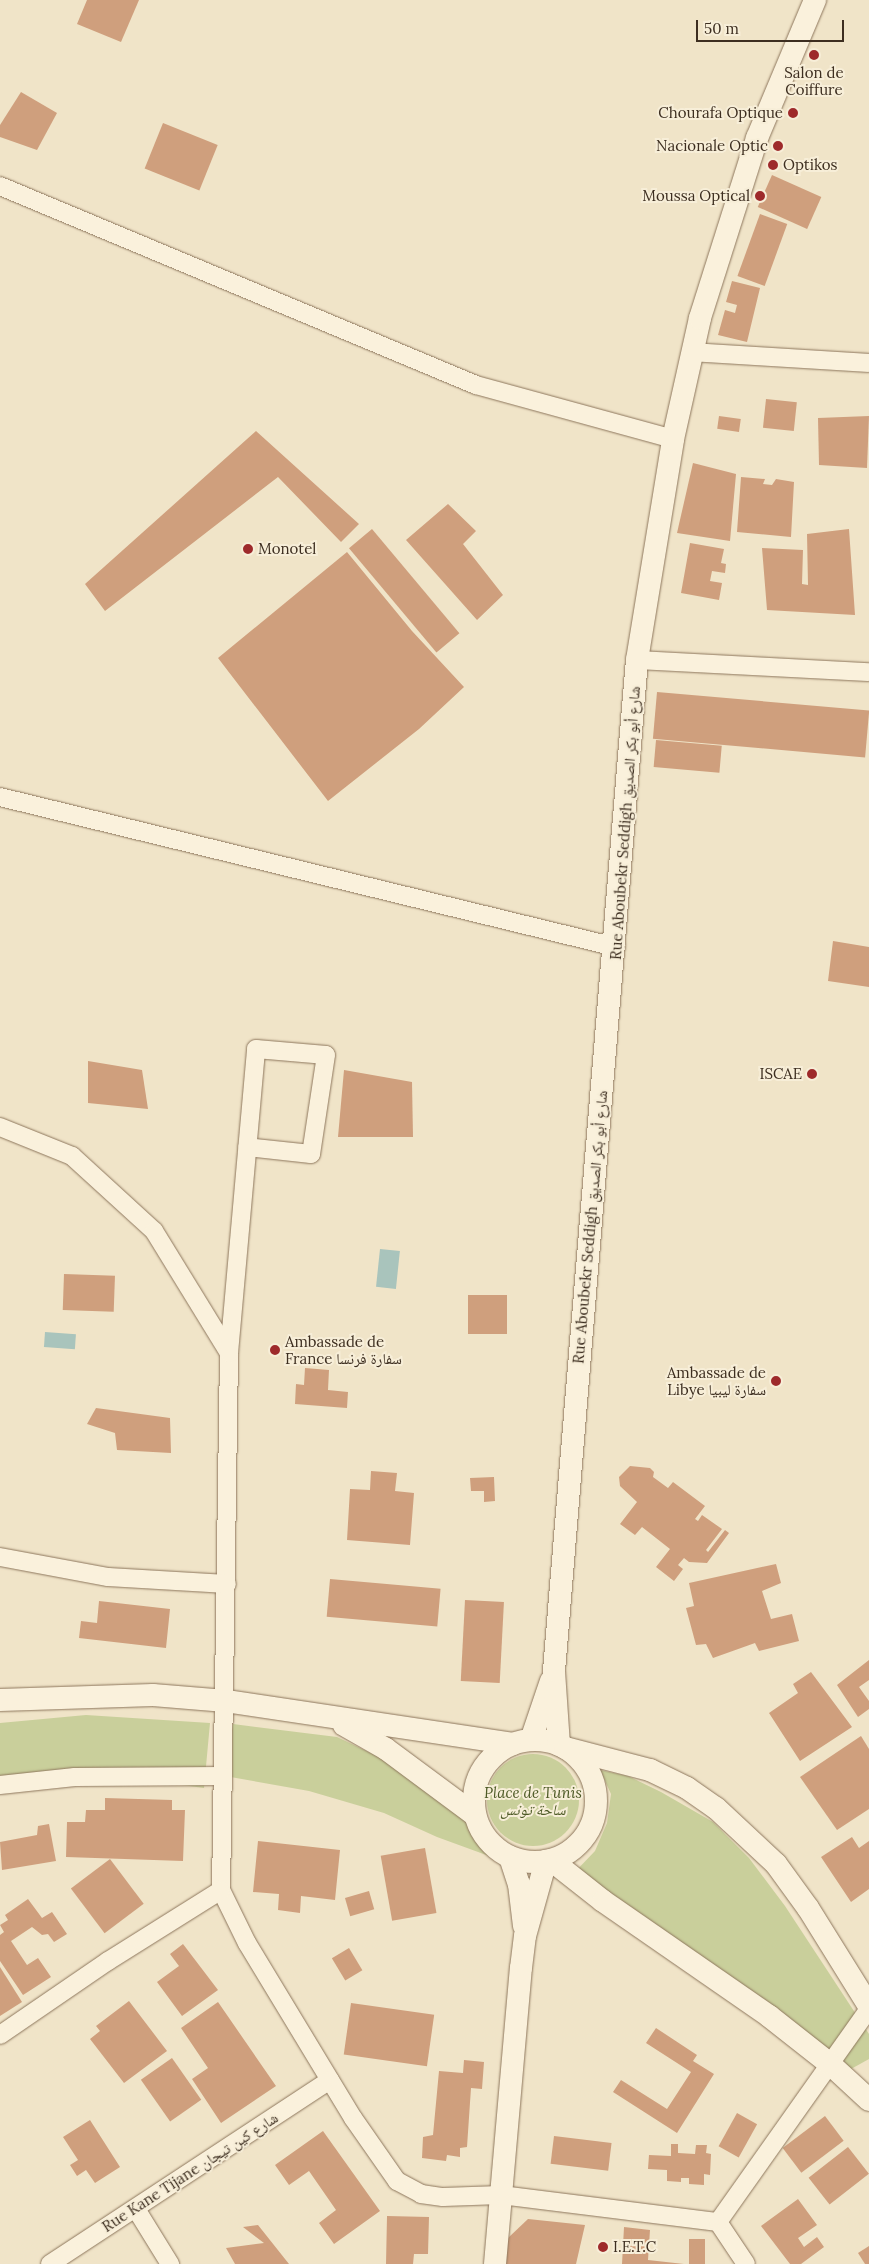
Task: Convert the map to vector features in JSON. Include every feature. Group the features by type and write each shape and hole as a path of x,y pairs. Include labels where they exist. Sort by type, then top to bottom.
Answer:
{"street":[{"name":"Rue Aboubekr Seddigh شارع أبو بكر الصديق","path":"562,1746 554,1670 616,947 637,660 674,439 691,352 757,138 815,0"},
{"path":"0,186 476,386 674,439"},
{"path":"691,352 869,362"},
{"path":"637,660 869,672"},
{"path":"0,797 616,947"},
{"path":"247,1147 311,1154 326,1055 256,1049 247,1147 229,1353 226,1701 222,1776 221,1890 247,1943 330,2080 397,2181 421,2194 443,2197 501,2195 718,2222 746,2264"},
{"path":"0,1127 72,1156 154,1231 229,1353"},
{"path":"0,1557 108,1577 227,1584"},
{"name":"Rue Aboubekr Seddigh شارع أبو بكر الصديق","path":"522,1742 554,1670"},
{"path":"0,1700 153,1695 226,1701 332,1718 562,1746 650,1770 687,1788 716,1808 776,1864 808,1908 869,2008 718,2222"},
{"path":"332,1718 386,1749 475,1815 488,1840 510,1857 531,1862 548,1861 581,1841 596,1808 589,1773 583,1763 562,1746"},
{"path":"475,1815 475,1790 484,1767 502,1749 522,1742"},
{"path":"0,1785 113,1775 222,1776"},
{"path":"510,1857 519,1884 525,1936"},
{"path":"495,2264 525,1936 548,1861"},
{"path":"548,1861 744,1998 830,2064 869,2100"},
{"path":"0,2035 108,1961 221,1890"},
{"name":"Rue Kane Tijane شارع كين تيجان","path":"50,2264 330,2080"},
{"path":"136,2209 170,2264"}],"green space":[{"path":"86,1715 210,1723 204,1788 137,1779 0,1781 0,1723"},
{"path":"233,1724 337,1737 398,1766 465,1821 489,1856 437,1837 384,1813 309,1791 225,1776"},
{"name":"Place de Tunis ساحة تونس","path":"533,1754 551,1758 566,1767 575,1782 579,1800 575,1818 566,1833 551,1842 533,1846 515,1842 500,1833 491,1818 487,1800 491,1782 500,1767 515,1758"},
{"path":"600,1770 628,1776 661,1792 713,1822 749,1858 785,1906 869,2034 869,2059 851,2069 572,1875 595,1851 607,1823 611,1794"}],"water":[{"path":"380,1249 400,1251 396,1289 376,1287"},
{"path":"45,1332 76,1334 75,1349 44,1347"}],"building":[{"path":"87,0 139,0 121,42 77,24"},
{"path":"21,92 57,113 37,150 0,137 0,125"},
{"path":"163,123 218,145 199,191 145,168"},
{"path":"772,175 821,197 807,229 758,207"},
{"path":"760,214 787,224 765,286 737,276"},
{"path":"732,281 760,288 747,342 718,335 725,310 735,313 737,305 726,302"},
{"path":"766,399 797,402 794,431 763,428"},
{"path":"719,416 741,419 739,432 717,429"},
{"path":"869,416 867,468 819,465 818,418"},
{"path":"256,431 359,524 341,542 278,477 105,611 85,584"},
{"path":"693,463 736,474 730,541 677,533"},
{"path":"741,477 765,479 763,484 772,485 776,479 794,482 791,537 737,532"},
{"path":"448,504 476,531 463,544 503,595 477,620 406,540"},
{"path":"372,529 459,633 436,652 349,548"},
{"path":"849,529 855,615 767,610 762,548 803,550 802,584 808,585 807,534"},
{"path":"690,543 724,549 721,563 726,564 725,573 712,571 710,581 722,583 719,600 681,593"},
{"path":"347,552 412,631 464,687 419,729 328,801 218,658"},
{"path":"657,692 869,711 865,757 653,739"},
{"path":"656,740 722,746 719,773 654,767"},
{"path":"833,941 869,947 869,987 828,981"},
{"path":"88,1061 142,1070 148,1109 88,1103"},
{"path":"344,1070 412,1082 413,1137 338,1137"},
{"path":"64,1274 115,1276 114,1312 63,1310"},
{"path":"468,1295 507,1295 507,1334 468,1334"},
{"path":"305,1368 329,1370 328,1390 348,1392 347,1408 295,1404 296,1384 304,1385"},
{"path":"96,1408 170,1418 171,1453 117,1450 115,1433 87,1424"},
{"path":"630,1466 650,1468 654,1472 653,1477 668,1488 673,1482 705,1506 695,1519 698,1521 702,1515 722,1529 706,1550 708,1552 725,1530 729,1533 707,1563 689,1562 684,1558 678,1565 683,1569 674,1581 656,1567 670,1549 642,1527 635,1535 620,1524 637,1502 620,1486 619,1477"},
{"path":"371,1471 397,1473 395,1491 414,1493 410,1545 347,1540 350,1489 370,1490"},
{"path":"494,1477 495,1501 484,1502 484,1491 471,1491 470,1478"},
{"path":"776,1564 781,1583 762,1591 771,1619 792,1614 799,1641 759,1651 755,1643 713,1658 706,1644 696,1645 686,1608 694,1606 689,1583"},
{"path":"330,1579 441,1589 437,1627 327,1617"},
{"path":"465,1600 504,1602 500,1683 461,1681"},
{"path":"99,1601 170,1609 166,1648 79,1638 81,1621 97,1623"},
{"path":"869,1660 869,1680 859,1687 869,1701 869,1709 858,1717 837,1685"},
{"path":"811,1672 852,1727 800,1761 769,1713 798,1693 793,1684"},
{"path":"861,1736 869,1749 869,1809 837,1830 800,1777"},
{"path":"105,1798 172,1800 172,1810 185,1810 183,1861 66,1857 67,1822 85,1822 86,1810 105,1810"},
{"path":"49,1824 56,1861 2,1870 0,1842 37,1835 38,1826"},
{"path":"852,1837 859,1848 869,1841 869,1889 851,1902 821,1857"},
{"path":"258,1841 340,1850 335,1900 301,1896 300,1913 278,1910 279,1894 253,1892"},
{"path":"425,1848 436,1913 392,1921 381,1856"},
{"path":"110,1859 144,1904 105,1933 71,1888"},
{"path":"369,1891 374,1909 350,1916 345,1898"},
{"path":"28,1899 42,1918 52,1912 67,1934 54,1942 48,1934 42,1935 32,1927 11,1941 27,1965 38,1958 51,1977 23,1995 0,1961 0,1935 4,1932 0,1925 8,1920 5,1915"},
{"path":"183,1944 218,1990 182,2016 157,1982 179,1966 170,1954"},
{"path":"349,1948 362,1970 345,1981 332,1958"},
{"path":"0,1967 22,2002 0,2016"},
{"path":"129,2001 167,2051 124,2083 90,2039 100,2031 96,2026"},
{"path":"218,2002 276,2086 221,2123 192,2079 208,2068 181,2028"},
{"path":"351,2003 434,2015 427,2066 344,2054"},
{"path":"656,2028 697,2055 693,2061 714,2074 677,2133 613,2092 621,2080 667,2109 691,2072 646,2043"},
{"path":"172,2058 201,2100 170,2122 141,2080"},
{"path":"464,2060 484,2062 482,2089 471,2088 467,2147 460,2148 460,2157 447,2155 446,2161 422,2158 423,2137 433,2135 439,2071 463,2073"},
{"path":"737,2113 757,2124 739,2157 719,2146"},
{"path":"825,2116 844,2141 801,2173 783,2148"},
{"path":"90,2120 120,2167 95,2183 86,2170 77,2176 70,2165 78,2160 63,2137"},
{"path":"323,2131 380,2211 334,2244 319,2223 336,2210 309,2171 289,2185 275,2165"},
{"path":"554,2136 612,2143 608,2171 551,2164"},
{"path":"671,2144 678,2144 678,2153 695,2154 696,2145 707,2145 706,2153 711,2154 710,2175 704,2174 704,2185 689,2184 689,2178 681,2178 681,2182 667,2181 667,2170 648,2169 649,2155 671,2156"},
{"path":"848,2147 869,2174 830,2205 809,2178"},
{"path":"798,2199 817,2225 798,2238 804,2247 817,2237 824,2247 801,2264 790,2264 761,2226"},
{"path":"387,2216 429,2217 428,2254 414,2254 413,2264 386,2264"},
{"path":"528,2219 585,2225 576,2264 504,2264 507,2239"},
{"path":"258,2225 289,2264 235,2264 226,2248 264,2243 243,2227"},
{"path":"624,2227 650,2230 648,2260 684,2264 622,2264"},
{"path":"689,2239 705,2239 705,2264 689,2264"},
{"path":"869,2246 869,2264 865,2264 858,2253"}],"place":[{"name":"Salon de Coiffure","path":"814,55"},
{"name":"Chourafa Optique","path":"793,113"},
{"name":"Nacionale Optic","path":"778,146"},
{"name":"Optikos","path":"773,165"},
{"name":"Moussa Optical","path":"760,196"},
{"name":"Monotel","path":"248,549"},
{"name":"ISCAE","path":"812,1074"},
{"name":"Ambassade de France سفارة فرنسا","path":"275,1350"},
{"name":"Ambassade de Libye سفارة ليبيا","path":"776,1381"},
{"name":"I.E.T.C","path":"603,2247"}]}
